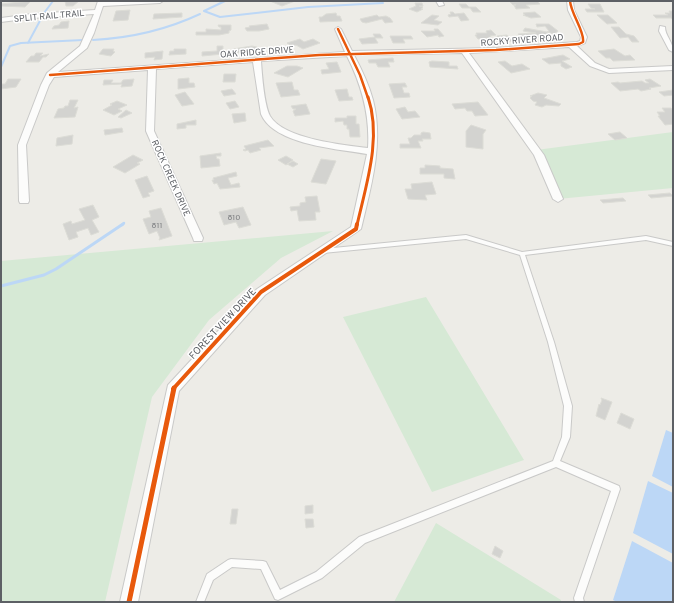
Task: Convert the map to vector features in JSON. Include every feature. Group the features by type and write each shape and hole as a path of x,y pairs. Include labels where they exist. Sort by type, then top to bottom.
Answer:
{"street":[{"name":"SPLIT RAIL TRAIL","path":"1,20 99,6 160,1"},
{"name":"ROCKY RIVER ROAD","path":"465,52 579,44 585,40 571,10 570,1"},
{"path":"24,201 22,145 50,75 84,47 88,40 99,6"},
{"path":"662,27 662,31 673,50"},
{"name":"FOREST VIEW DRIVE","path":"129,602 173,389 261,292 356,228 373,152 372,118 364,83 338,29"},
{"path":"571,45 592,65 599,69 673,68"},
{"name":"OAK RIDGE DRIVE","path":"50,75 349,54 416,51 465,52"},
{"path":"465,52 539,155 558,199"},
{"path":"257,60 266,117 279,130 298,138 373,152"},
{"name":"ROCK CREEK DRIVE","path":"152,68 150,131 198,238"}],"lane":[{"path":"322,251 466,237 522,254 646,238 673,244"},
{"path":"522,254 551,342 568,406 566,437 556,463"},
{"path":"200,602 210,577 231,563 263,565 278,596 319,575 362,540 556,463 616,489 578,598 580,602"}],"green space":[{"path":"673,132 673,188 558,199 536,150"},
{"path":"333,231 281,258 209,320 152,397 105,602 1,602 1,261"},
{"path":"426,297 524,460 432,492 343,317"},
{"path":"436,523 561,600 561,602 394,602"}],"water":[{"path":"666,430 673,433 673,487 652,476"},
{"path":"648,481 673,493 673,554 633,533"},
{"path":"632,541 673,563 673,602 617,602 613,600"}],"building":[{"path":"31,1 25,7 1,6 1,4"},
{"path":"65,1 79,1 73,6 66,6"},
{"path":"270,1 285,2 295,1 282,6"},
{"path":"537,1 540,4 526,5 530,8 516,9 510,2"},
{"path":"415,3 422,3 423,6 419,6 423,7 421,9 423,9 417,12 409,9 416,6"},
{"path":"459,4 466,4 469,7 476,7 481,12 473,12 470,8 462,8"},
{"path":"588,4 600,4 604,12 587,12 585,9 595,9 591,8"},
{"path":"130,10 128,20 113,21 116,11"},
{"path":"669,11 673,11 673,20 671,18 656,18 653,15 668,15 665,13 670,13"},
{"path":"450,12 455,14 464,13 469,20 461,21 458,16 449,17 448,15 451,14"},
{"path":"535,12 541,17 531,18 523,15 525,15 523,13"},
{"path":"182,13 182,17 153,19 154,14"},
{"path":"336,13 337,16 340,16 342,21 320,22 319,17 326,14"},
{"path":"377,15 379,17 386,16 393,22 385,23 382,19 366,23 362,22 360,19"},
{"path":"432,15 439,16 434,20 442,22 438,25 421,23"},
{"path":"597,15 608,15 617,23 607,24"},
{"path":"69,21 68,28 52,29 61,22"},
{"path":"267,24 269,29 259,31 247,31 245,28 250,27 249,26"},
{"path":"536,24 549,24 558,31 554,34 547,32 549,31 545,26 537,27"},
{"path":"218,25 231,25 231,30 229,33 219,35 196,35 196,32 206,32 206,29 221,30 221,27"},
{"path":"611,27 619,27 626,34 634,36 639,42 632,42 628,37 620,38"},
{"path":"525,28 547,32 550,36 548,36 549,37 521,38 518,34 536,33 523,31"},
{"path":"434,29 438,29 444,36 439,37 438,35 427,37 421,31 435,31"},
{"path":"491,30 496,35 490,36 491,38 478,39 475,35 477,35 476,33 487,33 486,31"},
{"path":"373,34 380,34 383,38 375,38 378,43 362,44 359,39 375,37"},
{"path":"507,35 514,41 502,42 497,36"},
{"path":"390,36 411,36 413,39 403,39 405,43 393,43"},
{"path":"300,39 304,42 313,39 320,43 303,49 296,45 292,46 287,43"},
{"path":"217,46 223,46 223,54 202,56 202,52 217,51"},
{"path":"252,46 257,47 258,51 234,53 233,49"},
{"path":"103,49 114,49 113,51 115,52 111,56 99,54"},
{"path":"174,49 186,49 186,54 169,55 170,51 174,51"},
{"path":"614,49 625,56 630,55 635,60 613,61 610,58 606,58 598,51"},
{"path":"163,51 162,59 154,60 155,57 145,58 145,53"},
{"path":"36,53 43,53 40,56 49,54 46,57 43,57 39,62 26,62 31,56 34,56"},
{"path":"563,55 570,59 562,61 572,67 566,69 561,66 561,63 549,64 542,59"},
{"path":"393,58 394,62 388,62 390,67 378,67 376,63 369,63 368,60"},
{"path":"505,61 512,66 522,64 530,69 511,73 498,62"},
{"path":"337,62 341,72 322,74 321,70 329,69 326,63"},
{"path":"429,62 449,62 449,66 457,66 458,69 430,67"},
{"path":"287,66 297,66 303,68 288,77 274,73"},
{"path":"224,74 236,74 235,82 223,82"},
{"path":"189,78 189,83 194,83 195,87 178,89 178,79"},
{"path":"8,79 21,79 16,87 1,89 1,84 5,84"},
{"path":"134,79 132,86 121,87 122,84 103,85 104,80 113,80 111,83 121,83 123,80"},
{"path":"650,79 661,86 641,91 638,89 620,91 611,83 642,81 649,83 645,80"},
{"path":"292,82 294,90 298,90 300,95 281,97 276,83"},
{"path":"405,83 407,87 402,87 404,93 409,93 410,97 394,98 389,84"},
{"path":"232,89 236,94 224,96 221,91"},
{"path":"347,89 349,97 352,97 353,100 339,101 335,90"},
{"path":"673,90 673,95 664,96 659,92"},
{"path":"185,92 194,104 182,106 175,95"},
{"path":"538,93 547,95 544,98 561,104 559,106 546,105 542,107 535,105 537,102 533,101 530,98 532,96 530,96"},
{"path":"70,100 78,100 74,108 78,107 75,117 54,118 58,109 68,106"},
{"path":"117,101 127,105 118,109 122,111 114,115 103,110 112,105 110,104"},
{"path":"235,101 239,107 230,109 226,103"},
{"path":"478,102 488,115 475,116 472,111 467,111 465,108 455,109 452,104"},
{"path":"306,104 310,114 295,116 293,111 296,109 293,109 291,106"},
{"path":"405,107 408,112 415,111 420,117 402,119 396,109"},
{"path":"662,108 671,108 673,111 673,124 665,125 658,116 660,116 657,112 665,112"},
{"path":"126,110 132,113 121,118 118,117"},
{"path":"245,113 246,121 234,123 232,114"},
{"path":"347,116 356,116 356,124 359,124 360,137 350,137 349,129 347,129 347,125 344,125 343,121 335,122 335,118 347,118"},
{"path":"196,120 196,125 186,125 186,128 177,129 177,124"},
{"path":"471,125 486,130 483,134 483,149 466,147 466,131"},
{"path":"122,128 123,132 105,135 104,130"},
{"path":"423,132 430,133 431,139 422,139 423,141 418,141 421,148 400,148 400,144 410,144 408,138 411,138 414,135 421,135"},
{"path":"620,132 627,138 615,140 608,134"},
{"path":"73,135 72,144 56,146 57,138"},
{"path":"268,140 274,146 259,148 261,150 250,153 248,150 243,150 246,149 244,146"},
{"path":"221,153 221,156 216,156 217,159 219,159 220,166 201,168 200,156"},
{"path":"133,155 143,160 137,163 140,164 125,173 113,167"},
{"path":"286,156 293,160 286,165 278,160"},
{"path":"321,159 336,161 326,184 311,182"},
{"path":"293,161 298,164 293,167 287,164"},
{"path":"425,165 453,169 455,179 444,178 444,174 420,174 420,168 425,168"},
{"path":"236,172 237,176 228,178 231,185 239,183 240,187 220,189 217,183 214,184 212,180 214,180 213,178"},
{"path":"147,176 154,191 148,193 150,196 143,198 135,180"},
{"path":"432,182 436,194 425,195 427,200 408,199 405,189 412,189 411,184"},
{"path":"670,193 673,196 651,198 648,195"},
{"path":"317,196 320,212 315,212 316,220 299,221 297,210 291,211 290,207 300,206 300,203 306,202 305,197"},
{"path":"623,198 626,201 603,203 600,200"},
{"path":"93,205 99,217 92,220 99,232 91,235 88,228 76,232 78,237 69,240 63,224 71,221 72,224 85,220 79,209"},
{"path":"243,207 251,225 239,228 236,222 224,225 219,212"},
{"path":"161,208 172,236 159,240 160,238 157,231 149,234 143,219 151,217 149,211"},
{"path":"601,398 612,402 605,420 596,416 599,404 600,405 602,400"},
{"path":"621,413 634,419 630,429 617,423"},
{"path":"313,505 313,513 305,514 305,506"},
{"path":"232,509 238,509 236,524 230,524"},
{"path":"305,519 313,519 314,527 306,528"},
{"path":"495,546 503,551 500,558 492,554"}],"waterway":[{"path":"44,13 53,1"},
{"path":"225,1 204,11 220,17 308,7 383,3"},
{"path":"93,40 135,35 161,29 200,14"},
{"path":"28,43 42,17"},
{"path":"28,43 83,40"},
{"path":"1,67 10,46 28,43"},
{"path":"1,286 44,275 56,269 123,224"}],"cycle path":[{"path":"50,75 319,55 524,49 579,44 583,42 584,37 571,10 570,1"},
{"path":"129,602 173,389 261,292 356,229 372,156 372,119 369,100 363,82 338,29"}]}
